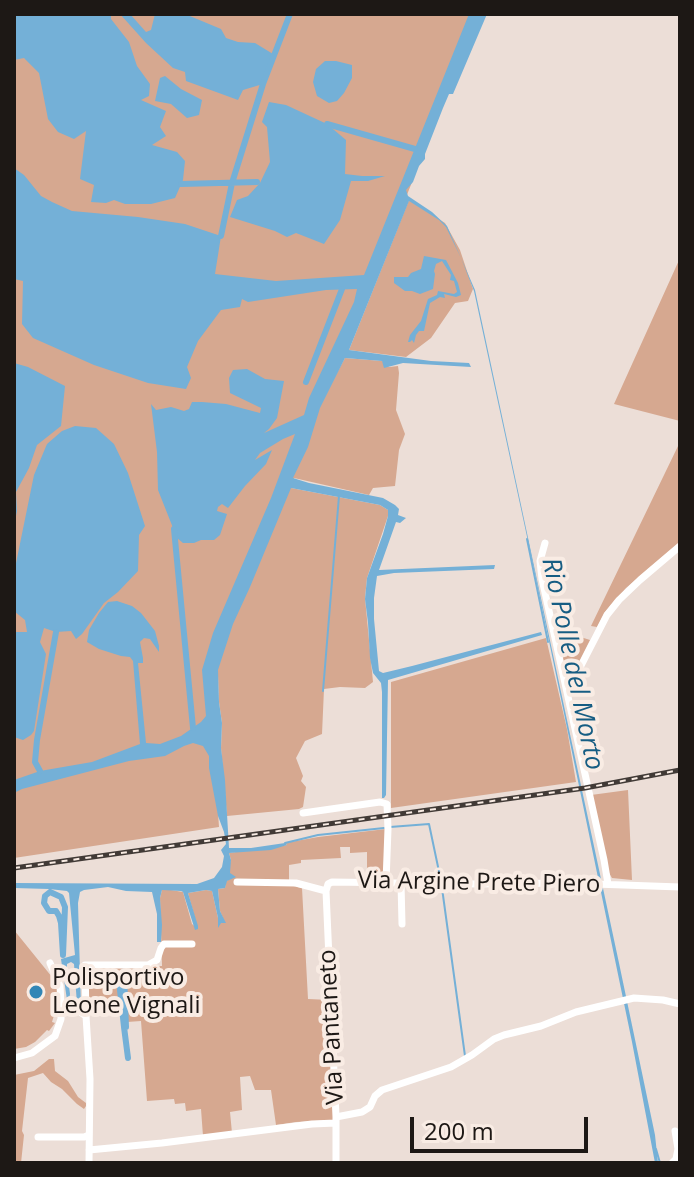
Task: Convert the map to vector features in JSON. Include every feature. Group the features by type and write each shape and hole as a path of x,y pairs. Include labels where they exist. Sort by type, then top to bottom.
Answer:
{"street":[{"path":"545,543 540,561 542,579 567,692 603,885"},
{"path":"567,692 613,607 680,546"},
{"path":"303,813 380,802 387,804 386,882"},
{"name":"Via Argine Prete Piero","path":"237,882 296,883 326,891 332,882 680,887"},
{"path":"401,883 402,924"},
{"name":"Via Pantaneto","path":"326,891 336,1163"},
{"path":"89,1163 90,1079 85,965 148,965 157,960 164,944 192,944"},
{"path":"14,1058 32,1053 55,1036 61,1019 60,986 50,963"},
{"path":"89,1150 336,1120 370,1107 382,1090 451,1067 494,1039 576,1012 634,998 680,1004"},
{"path":"61,1004 70,1005 86,1016"},
{"path":"672,1163 678,1149 675,1131"},
{"path":"38,1137 89,1135"}],"shaded area":[{"path":"14,14 482,14 333,380 345,358 382,361 389,367 398,366 396,410 405,434 399,450 395,486 373,488 369,495 294,478 291,488 380,505 388,510 367,578 365,598 373,682 365,688 324,689 322,734 305,741 296,758 303,776 301,781 306,787 303,807 299,809 227,816 218,676 210,694 219,827 14,858"},
{"path":"409,200 445,223 460,250 473,289 468,301 455,303 431,338 406,357 349,350"},
{"path":"680,258 680,421 614,404"},
{"path":"679,444 680,542 626,588 604,613 597,627 591,626"},
{"path":"568,633 590,640 568,684 558,635"},
{"path":"546,638 576,782 391,808 391,682"},
{"path":"628,790 632,880 612,878 608,871 591,795"},
{"path":"386,829 385,880 367,879 367,852 350,853 350,847 340,847 341,858 301,860 301,863 289,865 289,885 302,888 308,999 330,1000 334,1120 276,1125 271,1090 255,1090 250,1076 240,1077 242,1110 230,1112 232,1133 203,1136 201,1109 186,1111 185,1103 175,1104 174,1099 147,1101 141,1021 127,1022 126,1011 88,1013 87,967 162,966 160,898 165,889 183,892 192,924 198,929 188,893 212,891 220,923 225,923 220,911 218,889 225,888 226,881 230,879 229,853"},
{"name":"Polisportivo Leone Vignali","path":"14,930 52,977 57,988 57,1005 52,1022 55,1023 49,1031 26,1047 14,1049"},
{"path":"49,1059 54,1059 55,1071 68,1081 86,1106 84,1109 77,1104 43,1073 28,1078 21,1163 14,1163 14,1075 34,1071"}],"water":[{"path":"14,14 111,14 111,19 129,42 137,66 150,84 149,96 141,100 166,111 160,127 166,136 152,145 177,152 185,161 183,180 175,198 151,204 125,204 114,200 91,202 94,185 80,179 86,131 74,139 58,132 48,119 39,73 24,58 14,60"},
{"path":"120,14 130,14 146,32 151,30 155,14 185,14 221,29 226,38 255,43 273,54 263,84 243,90 238,100 186,81 185,72 173,68"},
{"path":"469,14 487,14 453,94 449,94 443,108 425,159 406,190 408,196 447,226 461,258 446,227 409,201 349,350 469,363 471,367 403,363 384,368 382,361 345,358 320,408 308,447 293,478 383,498 399,509 398,515 406,518 400,523 396,522 379,570 495,565 494,569 377,576 374,619 379,671 383,673 541,632 542,635 388,680 386,795 382,798 382,692 370,658 365,599 367,578 388,510 380,505 291,488 233,624 218,670 229,848 287,845 271,850 229,853 230,873 236,877 227,881 225,888 218,889 220,911 226,923 221,923 218,928 212,891 188,893 198,926 195,930 183,892 162,890 161,942 157,942 157,914 152,892 108,887 80,892 79,1008 74,964 67,964 70,994 67,1000 61,959 75,955 69,893 14,888 14,883 197,884 214,878 222,867 224,856 221,850 226,844 218,816 209,756 203,746 193,743 165,756 129,761 14,793 14,780 40,771 92,762 140,744 133,661 130,657 99,649 87,642 89,630 108,602 117,601 132,606 155,631 159,652 150,639 144,638 140,642 143,663 138,663 146,743 160,744 181,736 206,716 202,670 213,633 295,434 260,453 255,460 272,450 266,464 228,508 222,504 218,507 217,511 227,514 220,535 214,540 183,543 177,538 158,490 151,404 156,410 171,407 184,411 189,409 192,402 202,402 226,404 260,413 261,408 230,393 229,378 233,370 247,369 265,379 284,381 277,418 264,433 304,415 357,289 326,290 248,302 242,299 240,307 221,310 198,341 187,367 191,378 186,389 148,383 94,365 33,338 22,324 23,281 14,279 14,168 41,196 72,211 185,224 221,236 215,274 276,281 364,275"},
{"path":"325,61 352,65 352,78 344,93 337,101 329,103 317,96 313,82 316,69"},
{"path":"165,76 202,100 199,115 187,118 171,104 155,101 160,78"},
{"path":"269,102 286,105 327,124 346,140 345,174 385,176 368,181 351,181 340,220 324,244 296,233 287,237 230,217 237,200 248,196 260,183 270,162 267,127 262,122"},
{"path":"424,256 446,260 461,295 444,294 445,298 440,297 430,303 424,331 419,331 414,343 412,340 408,342 410,335 421,321 428,299 437,295 438,291 457,292 442,261 436,264 433,289 420,294 405,291 394,283 394,277 408,277 421,269"},
{"path":"461,258 475,290 619,963 655,1135 658,1163 655,1163 474,291"},
{"path":"14,363 65,386 61,426 37,445 16,492 14,526"},
{"path":"75,426 96,428 114,444 128,473 145,526 139,535 138,571 104,603 76,639 71,631 56,632 44,628 40,642 46,654 34,731 23,740 14,737 14,632 27,632 25,620 14,611 14,573 34,475 47,444 62,431"}],"waterway":[{"path":"221,236 232,183 263,84 290,14"},
{"path":"327,124 415,149"},
{"path":"181,184 257,182"},
{"path":"306,382 342,289"},
{"path":"323,691 339,496"},
{"path":"174,529 193,728"},
{"name":"Rio Polle del Morto","path":"527,539 548,642"},
{"path":"40,771 35,762 37,740 56,632"},
{"path":"390,827 429,824 441,881"},
{"path":"285,843 318,835 384,828"},
{"path":"442,888 465,1056"},
{"path":"50,892 61,897 65,907 63,955 59,916 56,911 49,911 44,903 45,896 50,892"},
{"path":"123,972 124,974 126,1027 120,990 120,975 123,972"},
{"path":"102,974 120,975"},
{"path":"124,1027 128,1058"},
{"name":"Rio Polle del Morto","path":"656,1149 660,1163"}],"railway":[{"path":"14,868 585,788 680,770"}],"place":[{"name":"Polisportivo Leone Vignali","path":"36,992"}]}
